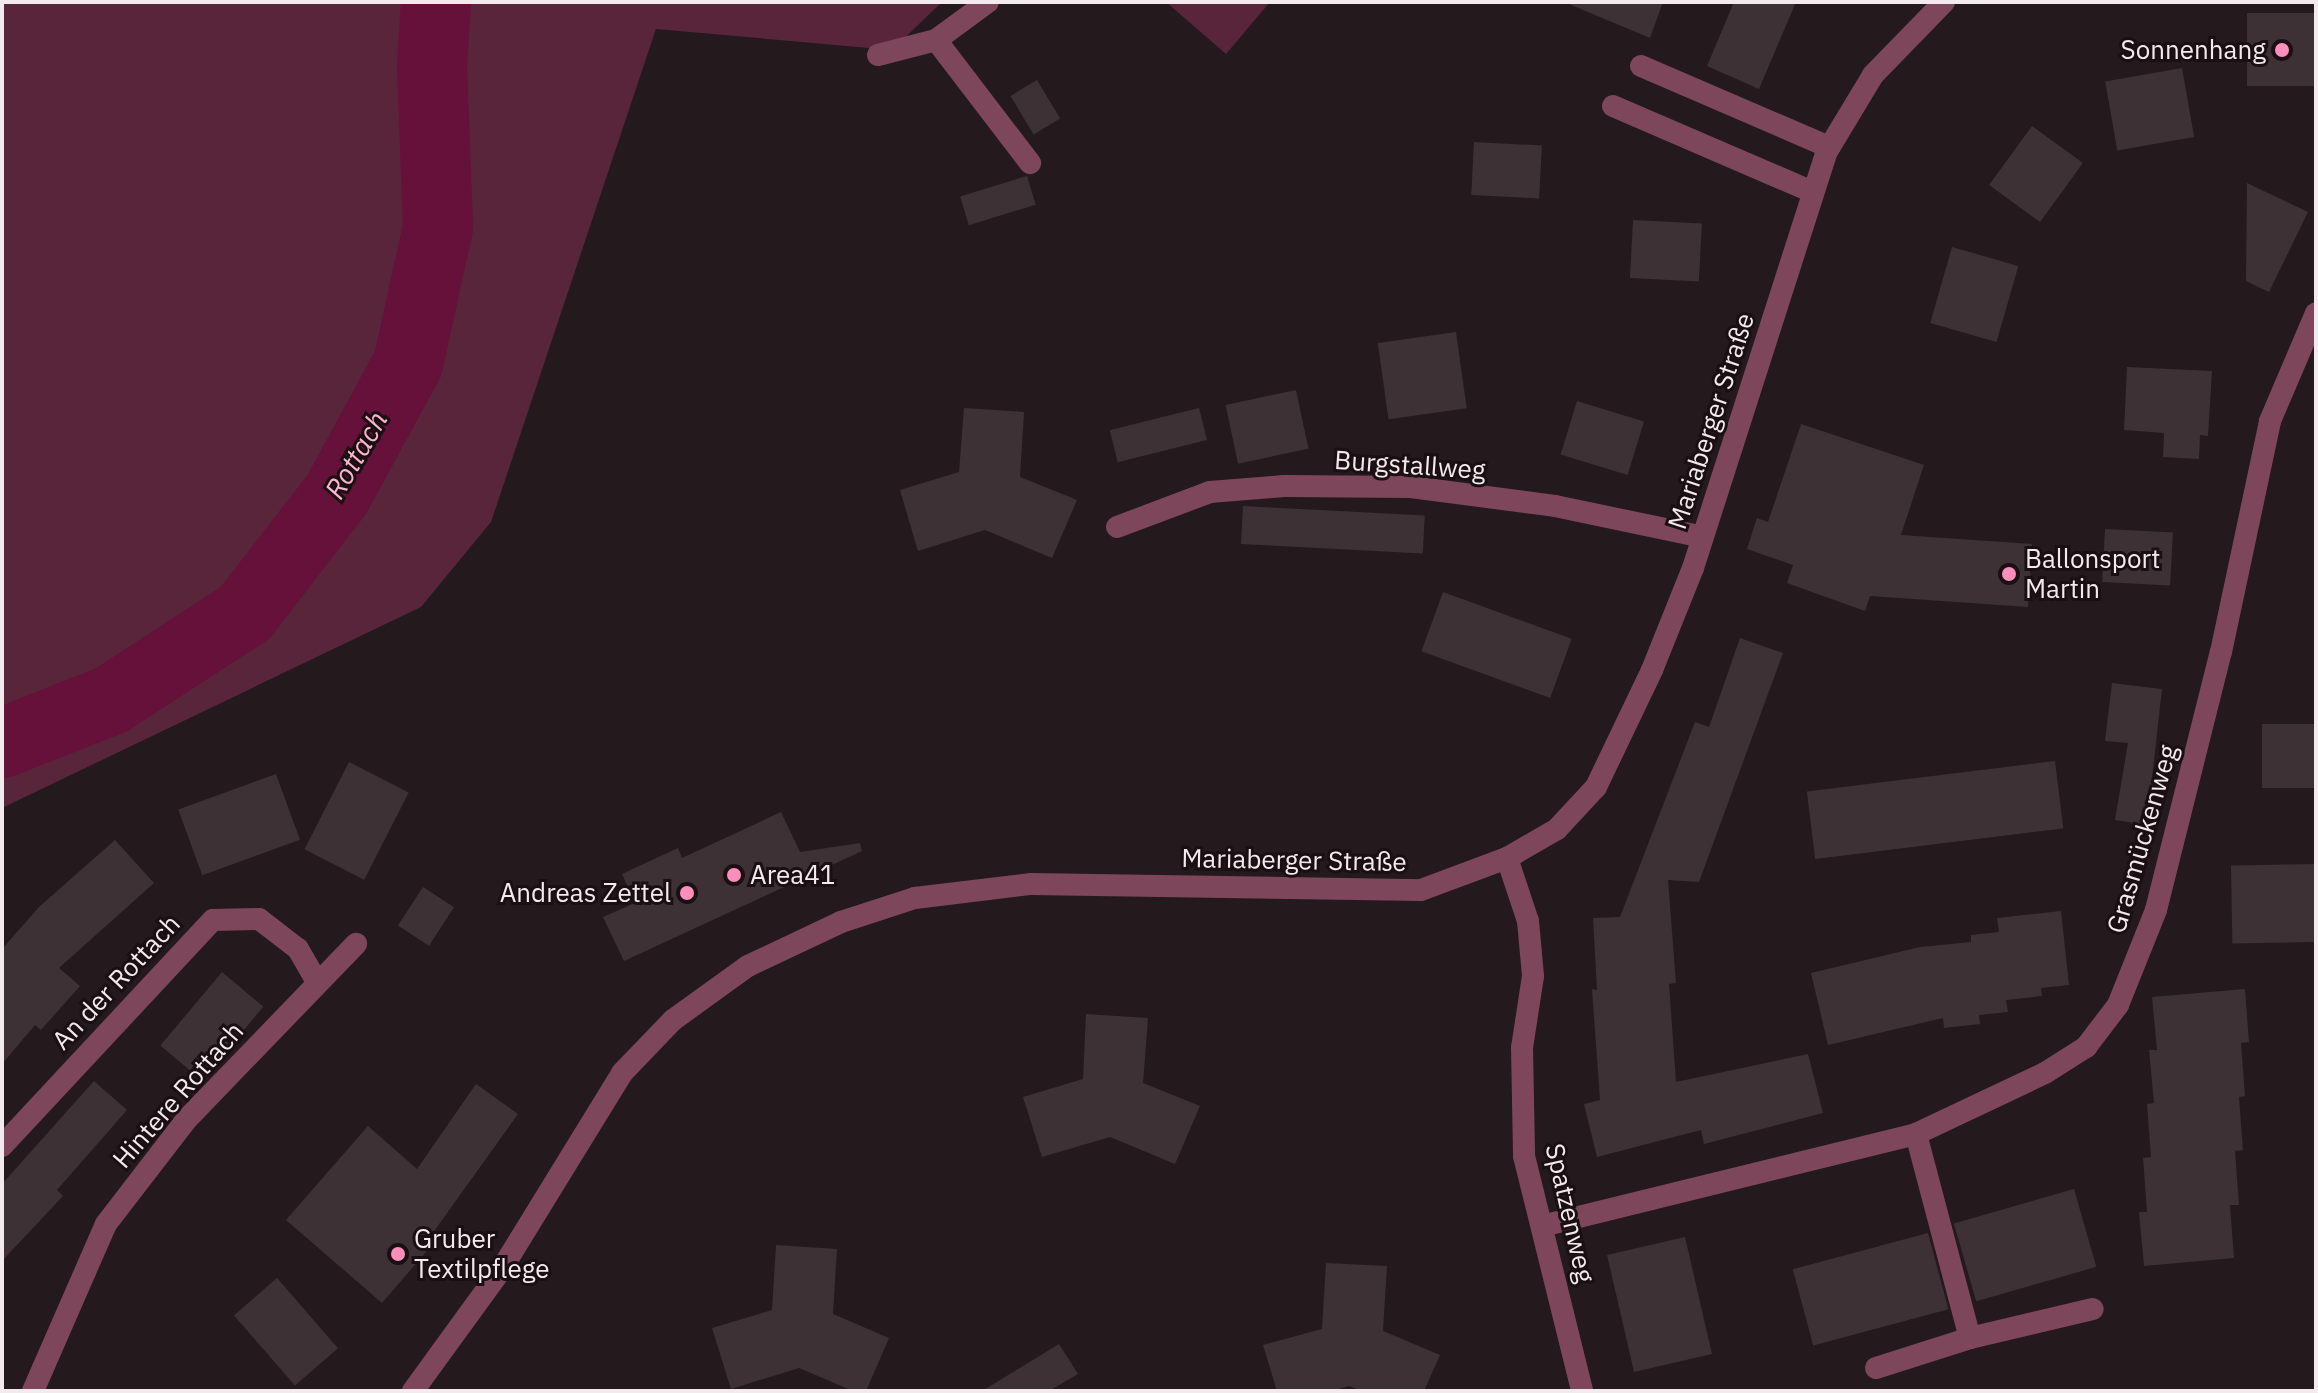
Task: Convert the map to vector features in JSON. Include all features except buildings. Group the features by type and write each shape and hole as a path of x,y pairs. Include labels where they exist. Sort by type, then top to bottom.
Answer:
{"street":[{"path":"878,55 936,40 988,2"},
{"name":"Mariaberger Straße","path":"413,1391 501,1270 622,1073 673,1020 748,966 841,922 915,898 1031,884 1421,890 1507,858 1557,829 1596,787 1652,670 1703,537 1829,147 1873,75 1944,2"},
{"path":"936,40 1030,163"},
{"path":"1641,66 1829,147"},
{"path":"1613,106 1813,192"},
{"name":"Grasmückenweg","path":"1542,1226 1916,1134 2045,1073 2086,1047 2118,1005 2156,910 2221,652 2270,421 2316,313"},
{"name":"Burgstallweg","path":"1117,527 1210,492 1284,486 1411,487 1555,506 1703,537"},
{"name":"Spatzenweg","path":"1507,858 1528,921 1533,976 1522,1048 1524,1156 1582,1391"},
{"name":"An der Rottach","path":"2,1146 213,920 259,919 298,949 318,983"},
{"name":"Hintere Rottach","path":"33,1391 106,1224 186,1120 356,944"},
{"path":"1916,1134 1970,1338"},
{"path":"1876,1368 1970,1338 2093,1309"}],"shaded area":[{"path":"2,2 942,2 892,50 656,29 491,522 421,607 2,808"},
{"path":"1166,2 1270,2 1226,54"}],"waterway":[{"name":"Rottach","path":"2,743 111,700 245,613 337,494 408,364 438,227 432,66 436,2"}],"place":[{"name":"Sonnenhang","path":"2282,50"},
{"name":"Ballonsport Martin","path":"2009,574"},
{"name":"Area41","path":"734,875"},
{"name":"Andreas Zettel","path":"687,893"},
{"name":"Gruber Textilpflege","path":"398,1254"}]}
